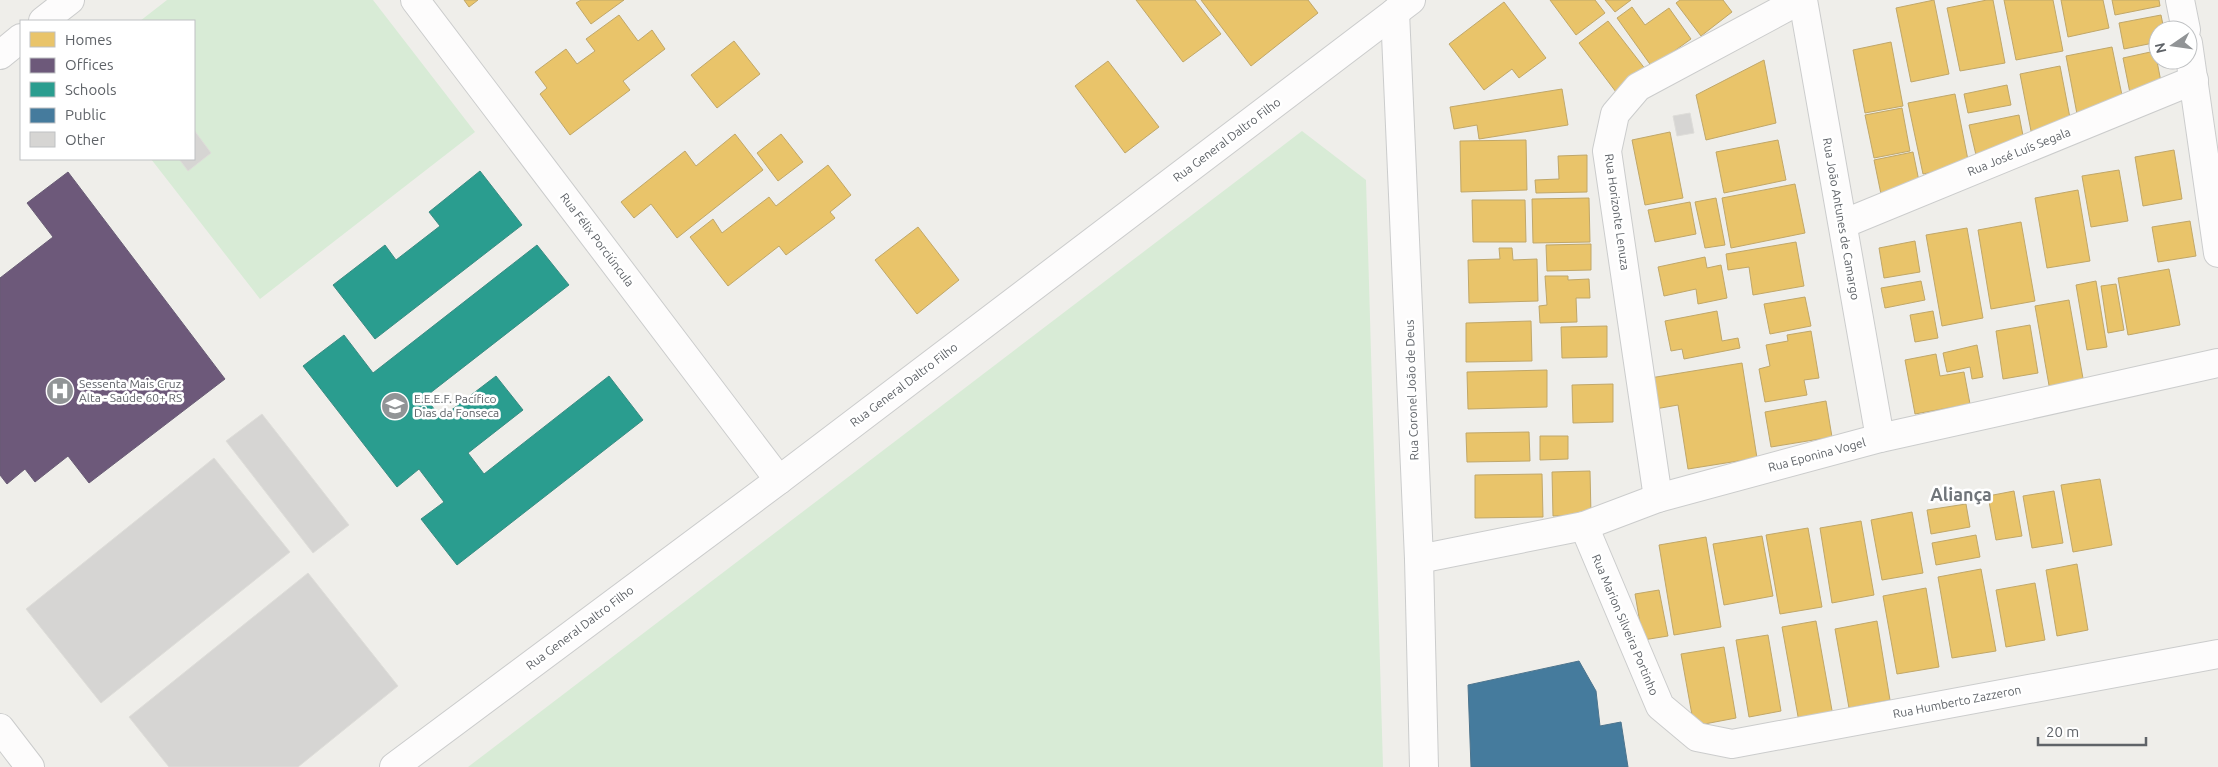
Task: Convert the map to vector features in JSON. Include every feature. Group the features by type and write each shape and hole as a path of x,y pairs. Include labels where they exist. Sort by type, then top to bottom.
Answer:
{"street":[{"path":"44,20 70,0"},
{"name":"Rua Félix Porciúncula","path":"415,0 779,480"},
{"name":"Rua João Antunes de Camargo","path":"1801,0 1843,224 1880,438"},
{"name":"Rua Horizonte Lenuza","path":"1658,498 1607,151 1615,114 1638,87 1801,0"},
{"path":"2180,0 2184,20"},
{"name":"Rua General Daltro Filho","path":"394,767 779,480 1398,4"},
{"name":"Rua Coronel João de Deus","path":"1398,4 1419,559 1424,767"},
{"path":"0,55 20,39"},
{"path":"2192,70 2218,253"},
{"name":"Rua José Luís Segala","path":"1843,224 2194,80"},
{"name":"Rua Eponina Vogel","path":"1419,559 1584,526 1658,498 1880,438 2218,362"},
{"name":"Rua Marion Silveira Portinho","path":"1584,526 1660,706 1697,738"},
{"name":"Rua Humberto Zazzeron","path":"1697,738 1732,744 2218,654"},
{"path":"0,728 30,767"}],"green space":[{"path":"167,0 373,0 475,132 260,299 152,160 195,160 195,20 141,20"},
{"path":"1302,131 1366,180 1383,767 468,767"}],"building: Homes":[{"path":"464,0 478,0 469,7"},
{"path":"581,0 624,0 591,24 576,3"},
{"path":"1136,0 1195,0 1221,34 1183,62"},
{"path":"1201,0 1308,0 1318,13 1251,66"},
{"path":"1550,0 1595,0 1605,13 1576,35"},
{"path":"1605,0 1631,0 1615,12"},
{"path":"1680,0 1723,0 1732,12 1701,36 1676,3"},
{"path":"1934,0 1949,74 1911,82 1896,8"},
{"path":"1993,0 2005,63 1960,71 1947,8"},
{"path":"2004,0 2053,0 2063,51 2016,60"},
{"path":"2061,0 2103,0 2109,28 2068,37"},
{"path":"2112,0 2159,0 2160,6 2115,15"},
{"path":"1504,2 1546,58 1519,78 1512,69 1484,90 1449,44"},
{"path":"1632,7 1645,25 1669,8 1691,39 1652,67 1617,18"},
{"path":"619,15 638,41 652,30 665,49 623,81 630,90 570,135 540,94 547,88 535,72 566,49 577,64 595,51 586,39"},
{"path":"2161,15 2162,20 2148,20 2148,44 2124,49 2119,23"},
{"path":"1608,21 1646,70 1616,92 1579,43"},
{"path":"734,41 760,74 717,108 691,75"},
{"path":"1891,42 1903,106 1865,113 1853,50"},
{"path":"2112,47 2124,105 2077,114 2066,56"},
{"path":"2148,53 2148,70 2159,70 2162,87 2130,93 2123,58"},
{"path":"1764,60 1776,123 1706,140 1696,95"},
{"path":"1108,61 1159,127 1125,153 1075,86"},
{"path":"2060,66 2071,123 2031,131 2020,74"},
{"path":"2007,85 2011,105 1968,113 1964,94"},
{"path":"1562,89 1568,125 1479,139 1477,125 1454,129 1450,107"},
{"path":"1955,94 1969,165 1923,174 1908,103"},
{"path":"1902,108 1910,151 1874,158 1865,115"},
{"path":"2019,115 2025,146 1976,155 1969,125"},
{"path":"1670,132 1683,198 1645,205 1632,140"},
{"path":"735,134 763,170 677,238 651,204 634,218 621,202 685,151 696,166"},
{"path":"781,134 803,162 778,181 757,153"},
{"path":"1526,140 1527,190 1461,192 1460,141"},
{"path":"1778,140 1786,180 1724,193 1716,152"},
{"path":"2174,150 2182,199 2143,206 2135,157"},
{"path":"1913,152 1920,186 1881,194 1874,160"},
{"path":"1587,155 1587,192 1536,193 1535,180 1559,179 1558,156"},
{"path":"828,165 851,195 830,212 835,218 786,255 779,246 728,286 690,237 713,219 722,233 769,197 776,206"},
{"path":"2119,170 2128,221 2091,227 2082,176"},
{"path":"1795,184 1805,233 1731,248 1722,198"},
{"path":"2078,190 2090,261 2047,268 2035,198"},
{"path":"1589,198 1590,242 1533,243 1532,199"},
{"path":"1716,198 1725,245 1705,248 1695,202"},
{"path":"1472,200 1525,200 1526,242 1473,242"},
{"path":"1690,202 1696,234 1655,242 1648,210"},
{"path":"2190,221 2196,256 2158,262 2152,227"},
{"path":"2021,222 2035,301 1991,309 1978,230"},
{"path":"918,227 959,280 917,314 875,260"},
{"path":"1967,228 1983,318 1942,326 1926,235"},
{"path":"1915,241 1920,272 1884,278 1879,248"},
{"path":"1796,242 1804,286 1753,295 1749,267 1728,270 1726,254"},
{"path":"1591,244 1591,270 1547,271 1546,245"},
{"path":"1499,248 1512,248 1513,260 1537,259 1538,301 1469,303 1468,260 1500,259"},
{"path":"1705,257 1707,268 1721,265 1727,298 1698,304 1696,289 1664,296 1658,267"},
{"path":"2169,269 2180,325 2128,335 2118,278"},
{"path":"1545,276 1568,276 1568,280 1589,279 1590,298 1576,298 1577,322 1540,323 1539,306 1547,305"},
{"path":"1921,281 1925,300 1885,308 1881,288"},
{"path":"2096,281 2107,347 2087,350 2076,285"},
{"path":"2116,284 2124,330 2108,333 2101,286"},
{"path":"1805,297 1811,326 1770,334 1764,304"},
{"path":"2069,300 2084,384 2050,391 2035,306"},
{"path":"1717,311 1722,341 1738,338 1740,348 1684,359 1682,349 1671,351 1665,321"},
{"path":"1933,311 1938,338 1915,342 1910,315"},
{"path":"1531,321 1532,361 1466,362 1466,323"},
{"path":"2030,325 2038,373 2003,379 1996,331"},
{"path":"1607,326 1607,357 1562,358 1561,327"},
{"path":"1811,331 1819,378 1804,380 1807,395 1765,402 1759,369 1770,366 1766,345 1788,341 1787,335"},
{"path":"1977,345 1983,377 1972,379 1970,367 1947,372 1943,353"},
{"path":"1936,354 1940,376 1964,372 1970,404 1915,414 1905,360"},
{"path":"1742,363 1757,458 1688,469 1678,405 1655,409 1650,378"},
{"path":"1547,370 1547,407 1468,409 1467,372"},
{"path":"1613,384 1613,422 1573,423 1572,385"},
{"path":"1826,401 1832,437 1771,447 1765,412"},
{"path":"1529,432 1530,461 1467,462 1466,433"},
{"path":"1540,436 1568,436 1568,459 1540,460"},
{"path":"1590,471 1591,515 1553,516 1552,472"},
{"path":"1542,474 1543,517 1475,518 1475,475"},
{"path":"2100,479 2112,545 2073,552 2061,485"},
{"path":"2014,491 2022,536 1996,540 1988,496"},
{"path":"2054,491 2063,543 2032,548 2023,496"},
{"path":"1966,504 1970,527 1931,534 1927,510"},
{"path":"1912,512 1923,573 1882,580 1871,520"},
{"path":"1861,521 1874,595 1832,603 1820,528"},
{"path":"1808,528 1822,607 1780,614 1766,535"},
{"path":"1976,535 1980,557 1936,565 1932,543"},
{"path":"1762,536 1773,596 1724,605 1713,544"},
{"path":"1706,537 1721,627 1674,635 1659,545"},
{"path":"2077,564 2088,630 2057,636 2046,570"},
{"path":"1981,569 1996,651 1952,658 1938,577"},
{"path":"2035,583 2045,640 2006,647 1996,590"},
{"path":"1926,588 1939,667 1897,674 1883,596"},
{"path":"1659,590 1668,636 1643,640 1635,594"},
{"path":"1816,621 1833,716 1799,722 1782,627"},
{"path":"1877,621 1890,700 1849,708 1835,629"},
{"path":"1768,635 1781,711 1749,717 1736,640"},
{"path":"1724,647 1736,718 1694,726 1681,654"}],"building: Offices":[{"path":"68,172 225,379 89,483 68,456 35,482 25,469 7,484 0,475 0,278 53,237 27,203"}],"building: Schools":[{"path":"480,171 522,225 375,339 333,285 385,245 396,260 440,226 429,212"},
{"path":"537,245 569,285 425,397 441,418 496,376 523,410 468,453 484,474 609,376 643,420 457,565 421,519 444,502 419,469 397,487 303,366 344,335 373,373"}],"building: Public":[{"path":"1579,661 1596,691 1600,726 1621,722 1628,767 1471,767 1468,685"}],"building: Other":[{"path":"1690,113 1694,133 1677,136 1673,116"},
{"path":"195,131 211,153 188,171 180,160 195,160"},
{"path":"262,414 349,525 313,553 226,441"},
{"path":"214,458 290,552 101,703 26,609"},
{"path":"308,573 398,686 298,767 169,767 129,717"}],"place":[{"name":"Sessenta Mais Cruz Alta - Saúde 60+ RS","path":"60,391"},
{"name":"E.E.E.F. Pacífico Dias da Fonseca","path":"395,406"}],"district":[{"name":"Aliança","path":"1961,495"}]}
